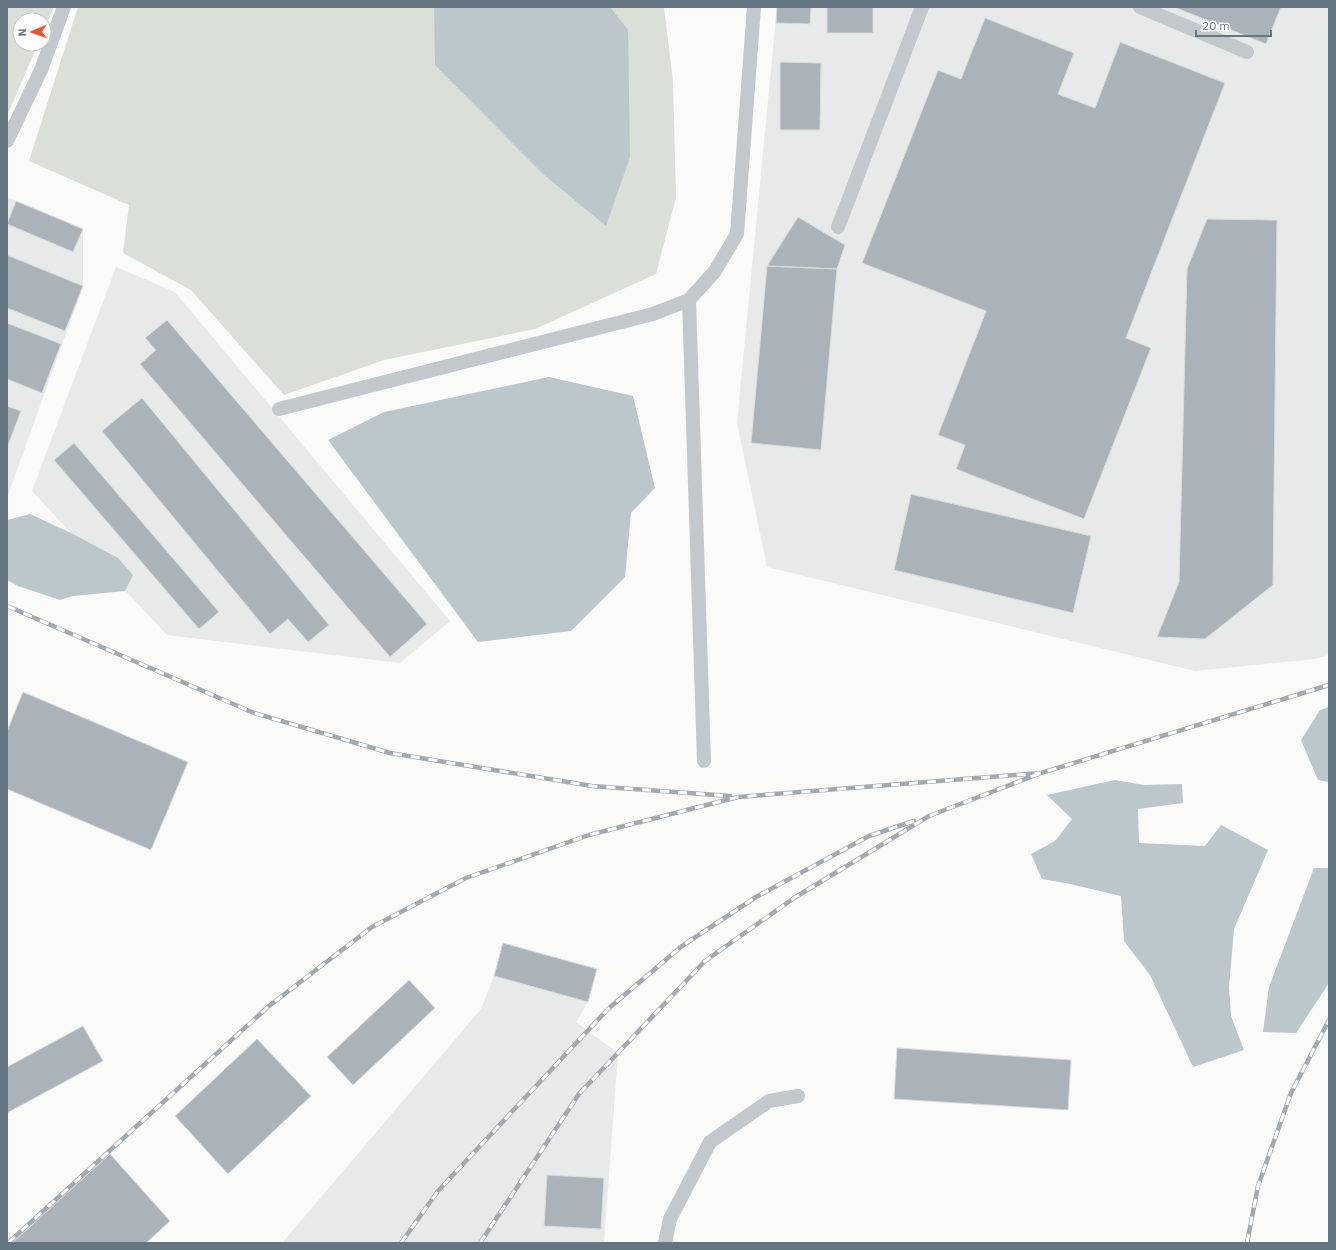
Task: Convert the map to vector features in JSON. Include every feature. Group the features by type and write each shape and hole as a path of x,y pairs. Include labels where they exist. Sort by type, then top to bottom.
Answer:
{"lane":[{"path":"7,141 41,70 64,7"},
{"path":"280,409 653,314 689,300 715,271 737,234 754,7"},
{"path":"838,226 922,7"},
{"path":"1140,7 1247,52"},
{"path":"689,300 704,761"},
{"path":"665,1243 670,1219 710,1142 769,1101 798,1096"}],"shaded area":[{"path":"7,7 54,7 52,12 12,12 12,52 35,52 7,116"},
{"path":"78,7 664,7 673,82 676,197 656,274 535,329 384,360 284,395 191,290 123,253 129,205 29,161"},
{"path":"434,7 610,7 628,30 630,157 606,226 543,174 435,65"},
{"path":"777,7 1329,7 1329,655 1315,659 1195,671 767,567 737,423"},
{"path":"7,197 83,229 83,286 7,498"},
{"path":"116,267 175,292 450,621 400,663 167,635 32,491"},
{"path":"549,377 633,396 655,488 631,513 625,577 571,631 478,642 328,440 384,412"},
{"path":"30,514 71,533 118,558 133,575 125,591 73,596 60,600 18,586 7,580 7,520"},
{"path":"1329,707 1329,782 1318,780 1301,740 1320,710"},
{"path":"1115,780 1144,785 1182,784 1183,803 1138,809 1139,843 1205,846 1221,825 1268,850 1234,929 1229,987 1231,1016 1244,1050 1193,1067 1150,975 1124,941 1121,896 1042,879 1031,854 1055,841 1072,819 1047,795"},
{"path":"1314,868 1329,868 1329,983 1296,1033 1263,1032 1269,987"},
{"path":"503,943 597,969 588,1002 576,1022 618,1053 604,1243 282,1243 481,1009 494,976"}],"building":[{"path":"777,7 811,7 810,24 776,23"},
{"path":"827,7 873,7 873,33 827,33"},
{"path":"1174,7 1281,7 1266,44"},
{"path":"985,18 1074,53 1058,94 1095,108 1120,42 1225,83 1126,338 1151,348 1084,519 956,469 965,445 938,435 986,311 862,263 938,70 961,79"},
{"path":"780,62 821,63 820,130 780,130"},
{"path":"16,201 83,229 73,252 7,224"},
{"path":"798,217 845,245 837,269 767,266"},
{"path":"1207,219 1277,220 1273,585 1205,639 1157,637 1179,582 1187,269"},
{"path":"7,255 83,286 65,331 7,308"},
{"path":"767,266 837,269 821,450 751,443"},
{"path":"167,320 427,624 390,657 140,364 156,350 145,338"},
{"path":"7,323 61,344 42,393 7,379"},
{"path":"142,398 329,625 308,642 288,619 270,634 102,431"},
{"path":"7,406 21,411 7,448"},
{"path":"74,443 219,612 199,629 54,460"},
{"path":"911,494 1091,536 1073,613 894,570"},
{"path":"23,692 188,762 151,850 7,789 7,731"},
{"path":"503,943 597,969 588,1002 494,976"},
{"path":"409,980 435,1008 353,1085 327,1057"},
{"path":"83,1026 103,1061 7,1113 7,1067"},
{"path":"257,1039 311,1096 228,1174 175,1116"},
{"path":"897,1048 1071,1060 1068,1110 894,1099"},
{"path":"110,1154 170,1221 146,1243 12,1243"},
{"path":"547,1175 604,1178 601,1229 544,1226"}],"railway":[{"path":"7,606 254,713 390,753 592,786 730,796"},
{"path":"480,1243 579,1094 705,961 794,898 929,816 1041,773 1329,685"},
{"path":"8,1243 269,1006 372,927 466,878 589,835 738,797 1041,773"},
{"path":"401,1243 438,1191 608,1009 682,946 756,897 869,836 914,821"},
{"path":"1247,1243 1258,1186 1291,1093 1329,1020"}]}
